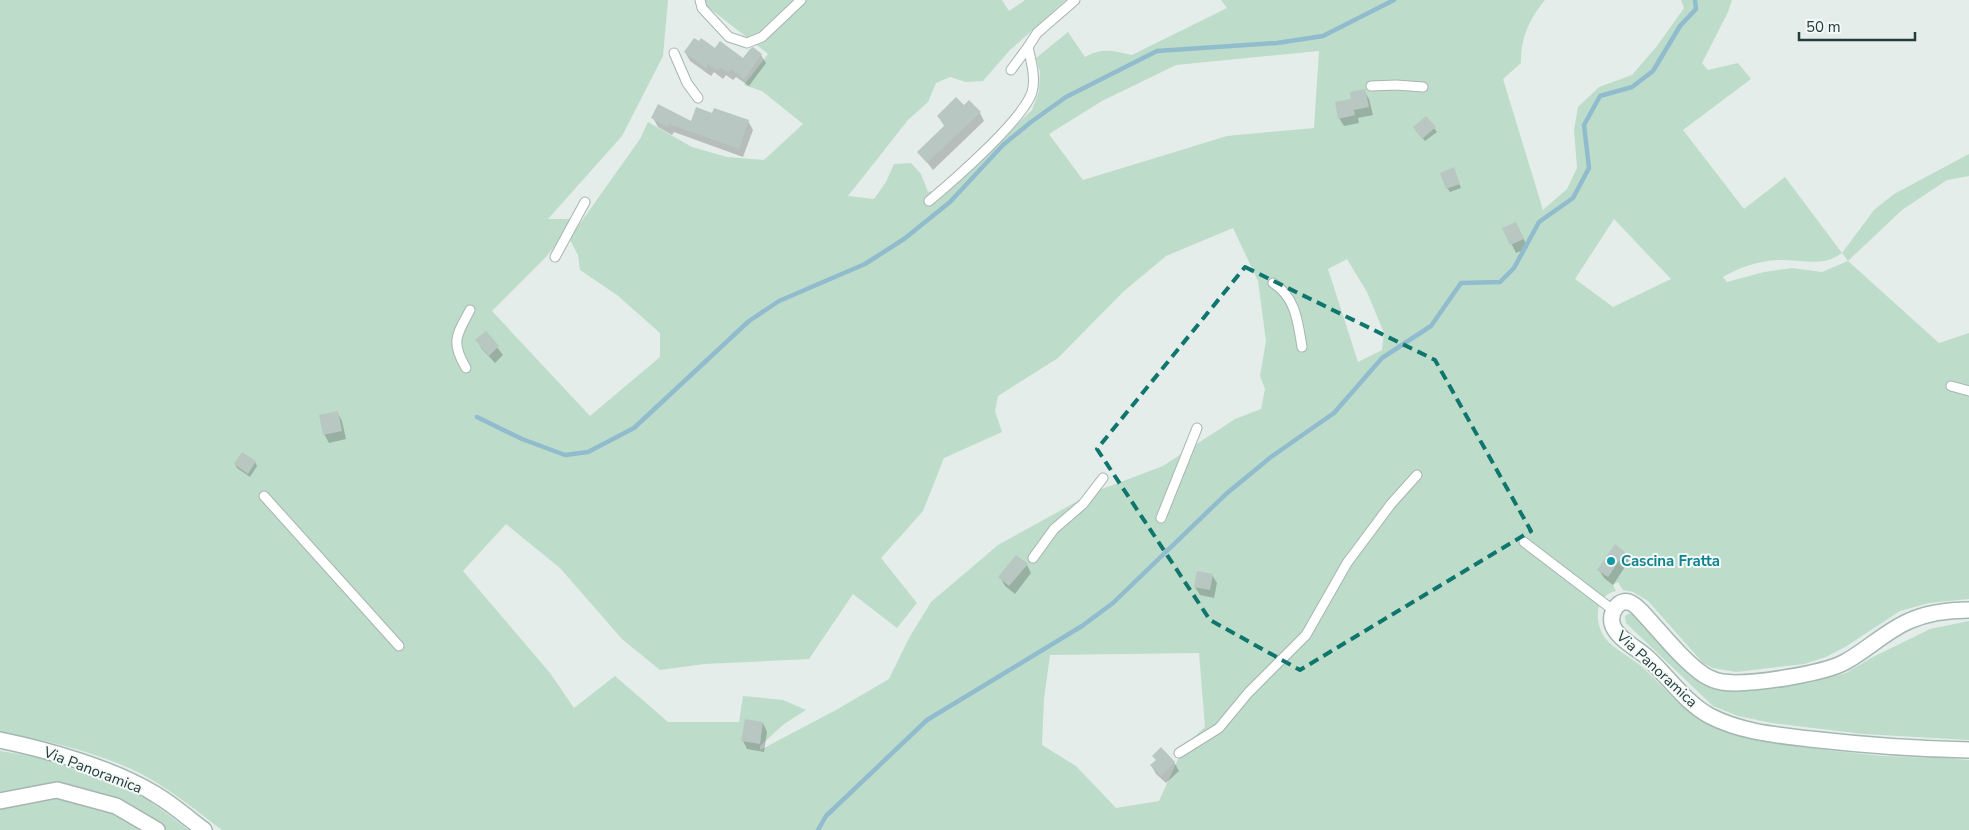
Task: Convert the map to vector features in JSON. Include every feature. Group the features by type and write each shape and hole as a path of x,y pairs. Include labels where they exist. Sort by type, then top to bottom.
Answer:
{"street":[{"name":"Via Panoramica","path":"1969,610 1932,614 1909,621 1844,662 1829,668 1806,674 1736,683 1720,682 1706,676 1694,667 1640,610 1631,603 1622,603 1613,610 1612,620 1613,628 1648,658 1694,705 1710,716 1737,727 1772,734 1863,745 1907,749 1969,750"},
{"name":"Via Panoramica","path":"0,740 48,751 126,779 155,794 204,830"},
{"name":"Via Panoramica","path":"0,801 57,790 116,806 151,828"}],"lane":[{"path":"700,0 702,8 730,37 747,43 762,38 801,0"},
{"path":"1011,70 1037,33 1075,0"},
{"path":"929,201 947,186 1018,115 1032,92 1032,69 1028,46"},
{"path":"674,53 687,83 698,98"},
{"path":"1371,86 1423,87"},
{"path":"555,257 585,202"},
{"path":"1273,283 1283,289 1296,314 1302,347"},
{"path":"466,368 457,353 456,340 470,310"},
{"path":"1951,386 1969,391"},
{"path":"1161,518 1198,428"},
{"path":"1179,753 1219,728 1248,693 1306,635 1347,563 1391,504 1417,474"},
{"path":"1033,558 1054,530 1083,504 1103,478"},
{"path":"264,496 399,646"},
{"path":"1524,542 1613,610"}],"highlighted area":[{"path":"1245,267 1435,360 1531,531 1300,670 1210,620 1097,449"}],"green space":[{"path":"0,0 668,0 663,56 622,136 548,219 570,219 555,246 492,311 590,416 660,357 660,333 617,295 580,270 578,255 570,240 640,139 648,122 692,147 727,157 764,160 803,124 762,91 744,85 768,54 703,3 704,0 1002,0 1009,11 1025,0 1066,0 1009,51 983,81 966,82 950,77 936,83 928,102 908,120 848,196 874,199 886,182 894,164 911,163 921,174 928,192 954,186 1032,110 1039,91 1040,72 1036,58 1068,32 1085,57 1103,51 1114,51 1132,55 1227,8 1221,0 1545,0 1527,29 1522,46 1521,63 1503,79 1543,210 1567,189 1577,168 1574,130 1578,107 1599,87 1632,75 1657,46 1684,8 1681,0 1732,0 1728,12 1702,63 1708,70 1738,63 1751,79 1683,130 1744,209 1785,177 1842,253 1834,258 1819,262 1778,260 1756,263 1723,277 1727,282 1764,272 1792,268 1822,272 1848,261 1939,343 1969,333 1969,599 1929,603 1900,611 1845,647 1826,657 1804,664 1736,672 1713,668 1703,663 1648,601 1633,592 1623,590 1618,582 1613,585 1616,591 1603,598 1598,610 1598,618 1601,632 1609,642 1649,673 1691,714 1710,725 1765,741 1839,751 1889,756 1969,760 1969,830 222,830 166,788 129,768 66,746 0,732","holes":["1319,51 1314,128 1227,136 1083,180 1049,134 1102,101 1176,65","1614,219 1671,279 1613,307 1575,279","1233,228 1258,281 1266,341 1260,376 1265,389 1261,409 1235,419 1163,466 1094,492 998,545 931,602 909,638 889,679 836,710 760,750 760,746 784,724 806,710 783,700 743,696 739,722 668,722 615,676 574,708 550,673 463,571 506,524 560,568 622,639 660,670 704,664 809,659 853,594 897,628 917,603 881,558 923,511 944,458 1002,432 995,411 998,396 1058,358 1123,292 1166,256","1347,259 1367,292 1384,333 1382,350 1358,362 1328,269","1199,653 1205,727 1184,746 1159,801 1116,808 1076,766 1042,745 1044,699 1050,655"]},
{"path":"1969,154 1969,176 1947,180 1902,210 1848,261 1842,253 1874,210 1894,194"},
{"path":"1630,613 1645,623 1700,681 1717,690 1737,691 1810,683 1846,673 1873,657 1930,629 1969,621 1969,740 1863,734 1772,723 1738,716 1713,706 1626,623 1625,616"},
{"path":"0,751 44,758 124,788 148,800 189,830 0,830"}],"building":[{"path":"694,38 699,41 701,38 715,48 720,41 743,58 753,47 762,54 744,79 731,69 728,73 720,67 718,71 708,64 706,68 684,52"},
{"path":"1365,89 1369,107 1354,110 1355,115 1338,119 1335,102 1351,99 1350,92"},
{"path":"956,97 964,105 969,100 981,112 927,163 917,152 945,125 937,116"},
{"path":"658,104 691,121 696,107 712,113 714,108 749,120 739,149 669,124 668,127 651,118"},
{"path":"1426,116 1436,127 1422,139 1413,127"},
{"path":"1454,167 1460,184 1446,189 1440,173"},
{"path":"1516,222 1524,239 1510,245 1502,228"},
{"path":"486,331 499,346 489,356 475,340"},
{"path":"338,411 342,431 323,435 319,415"},
{"path":"242,452 256,461 248,474 234,464"},
{"name":"Cascina Fratta","path":"1615,544 1625,552 1608,577 1597,570"},
{"path":"1016,555 1028,564 1009,586 998,577"},
{"path":"1197,571 1213,574 1210,590 1194,587"},
{"path":"745,719 763,722 760,744 741,741"},
{"path":"1161,747 1175,762 1161,776 1150,765 1156,760 1152,756"}],"waterway":[{"path":"477,417 522,439 565,455 588,452 634,428 749,321 779,301 865,264 904,239 950,202 1003,145 1066,97 1157,51 1277,43 1323,36 1394,0"},
{"path":"818,830 826,816 927,720 1082,626 1113,603 1226,494 1271,457 1334,413 1382,358 1431,326 1461,283 1500,282 1514,268 1539,222 1573,198 1589,168 1584,125 1600,96 1632,87 1653,71 1680,26 1696,9 1695,0"}],"place":[{"name":"Cascina Fratta","path":"1611,561"}]}
